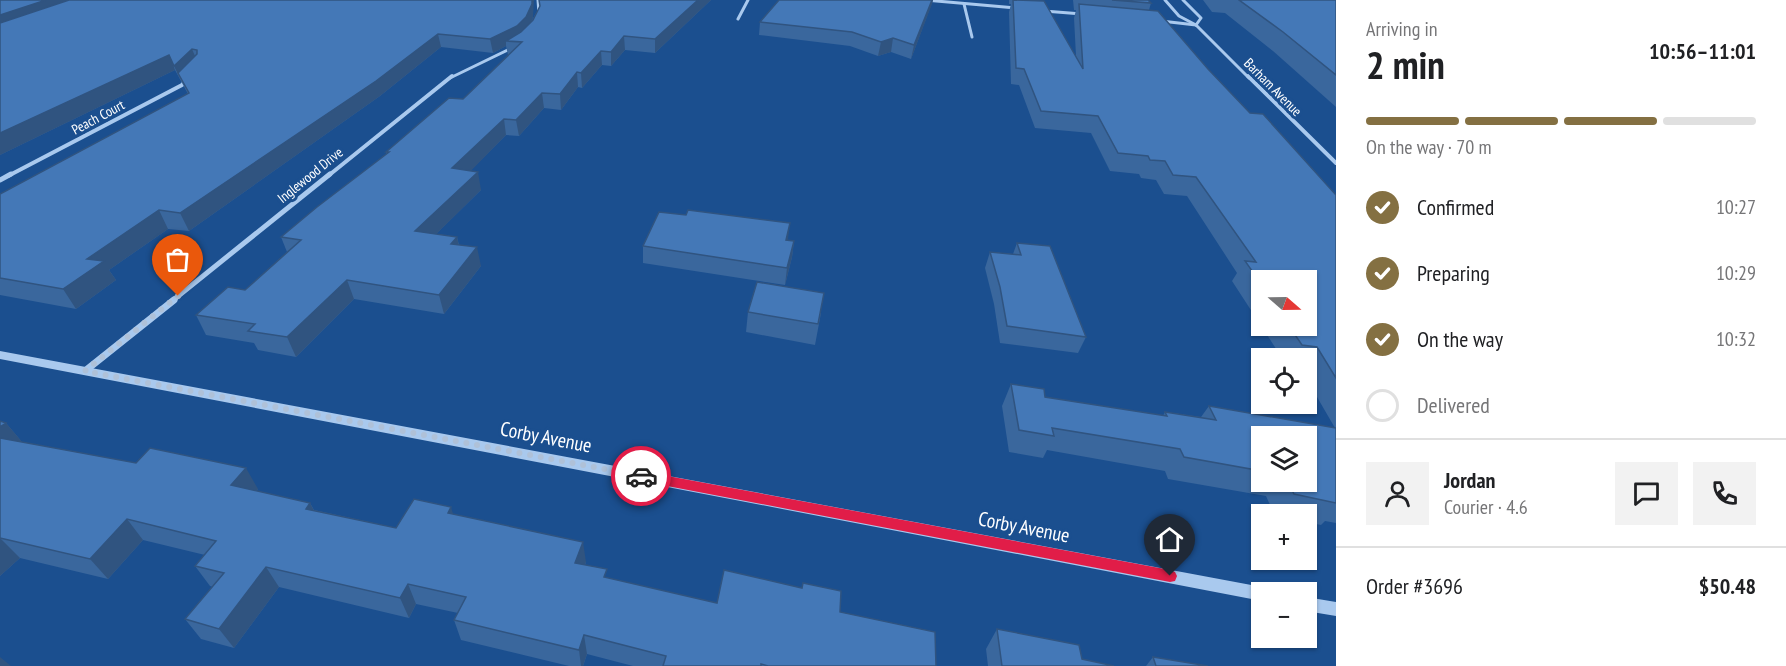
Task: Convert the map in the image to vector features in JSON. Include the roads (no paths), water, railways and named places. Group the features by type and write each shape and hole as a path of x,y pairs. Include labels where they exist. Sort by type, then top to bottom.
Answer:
{"street":[{"path":"535,22 539,15 538,0"},
{"path":"738,19 748,0"},
{"path":"925,0 1022,9"},
{"name":"Barham Avenue","path":"1165,0 1179,16 1196,25 1336,163"},
{"name":"Barham Avenue","path":"1183,0 1201,18 1196,25"},
{"path":"964,4 972,37"},
{"path":"1034,10 1092,15"},
{"path":"1150,20 1196,25"},
{"name":"Inglewood Drive","path":"85,371 456,73 505,53 520,42"},
{"name":"Peach Court","path":"0,180 182,85 194,72"},
{"name":"Corby Avenue","path":"0,355 1251,592"},
{"path":"1317,606 1336,609"}]}
